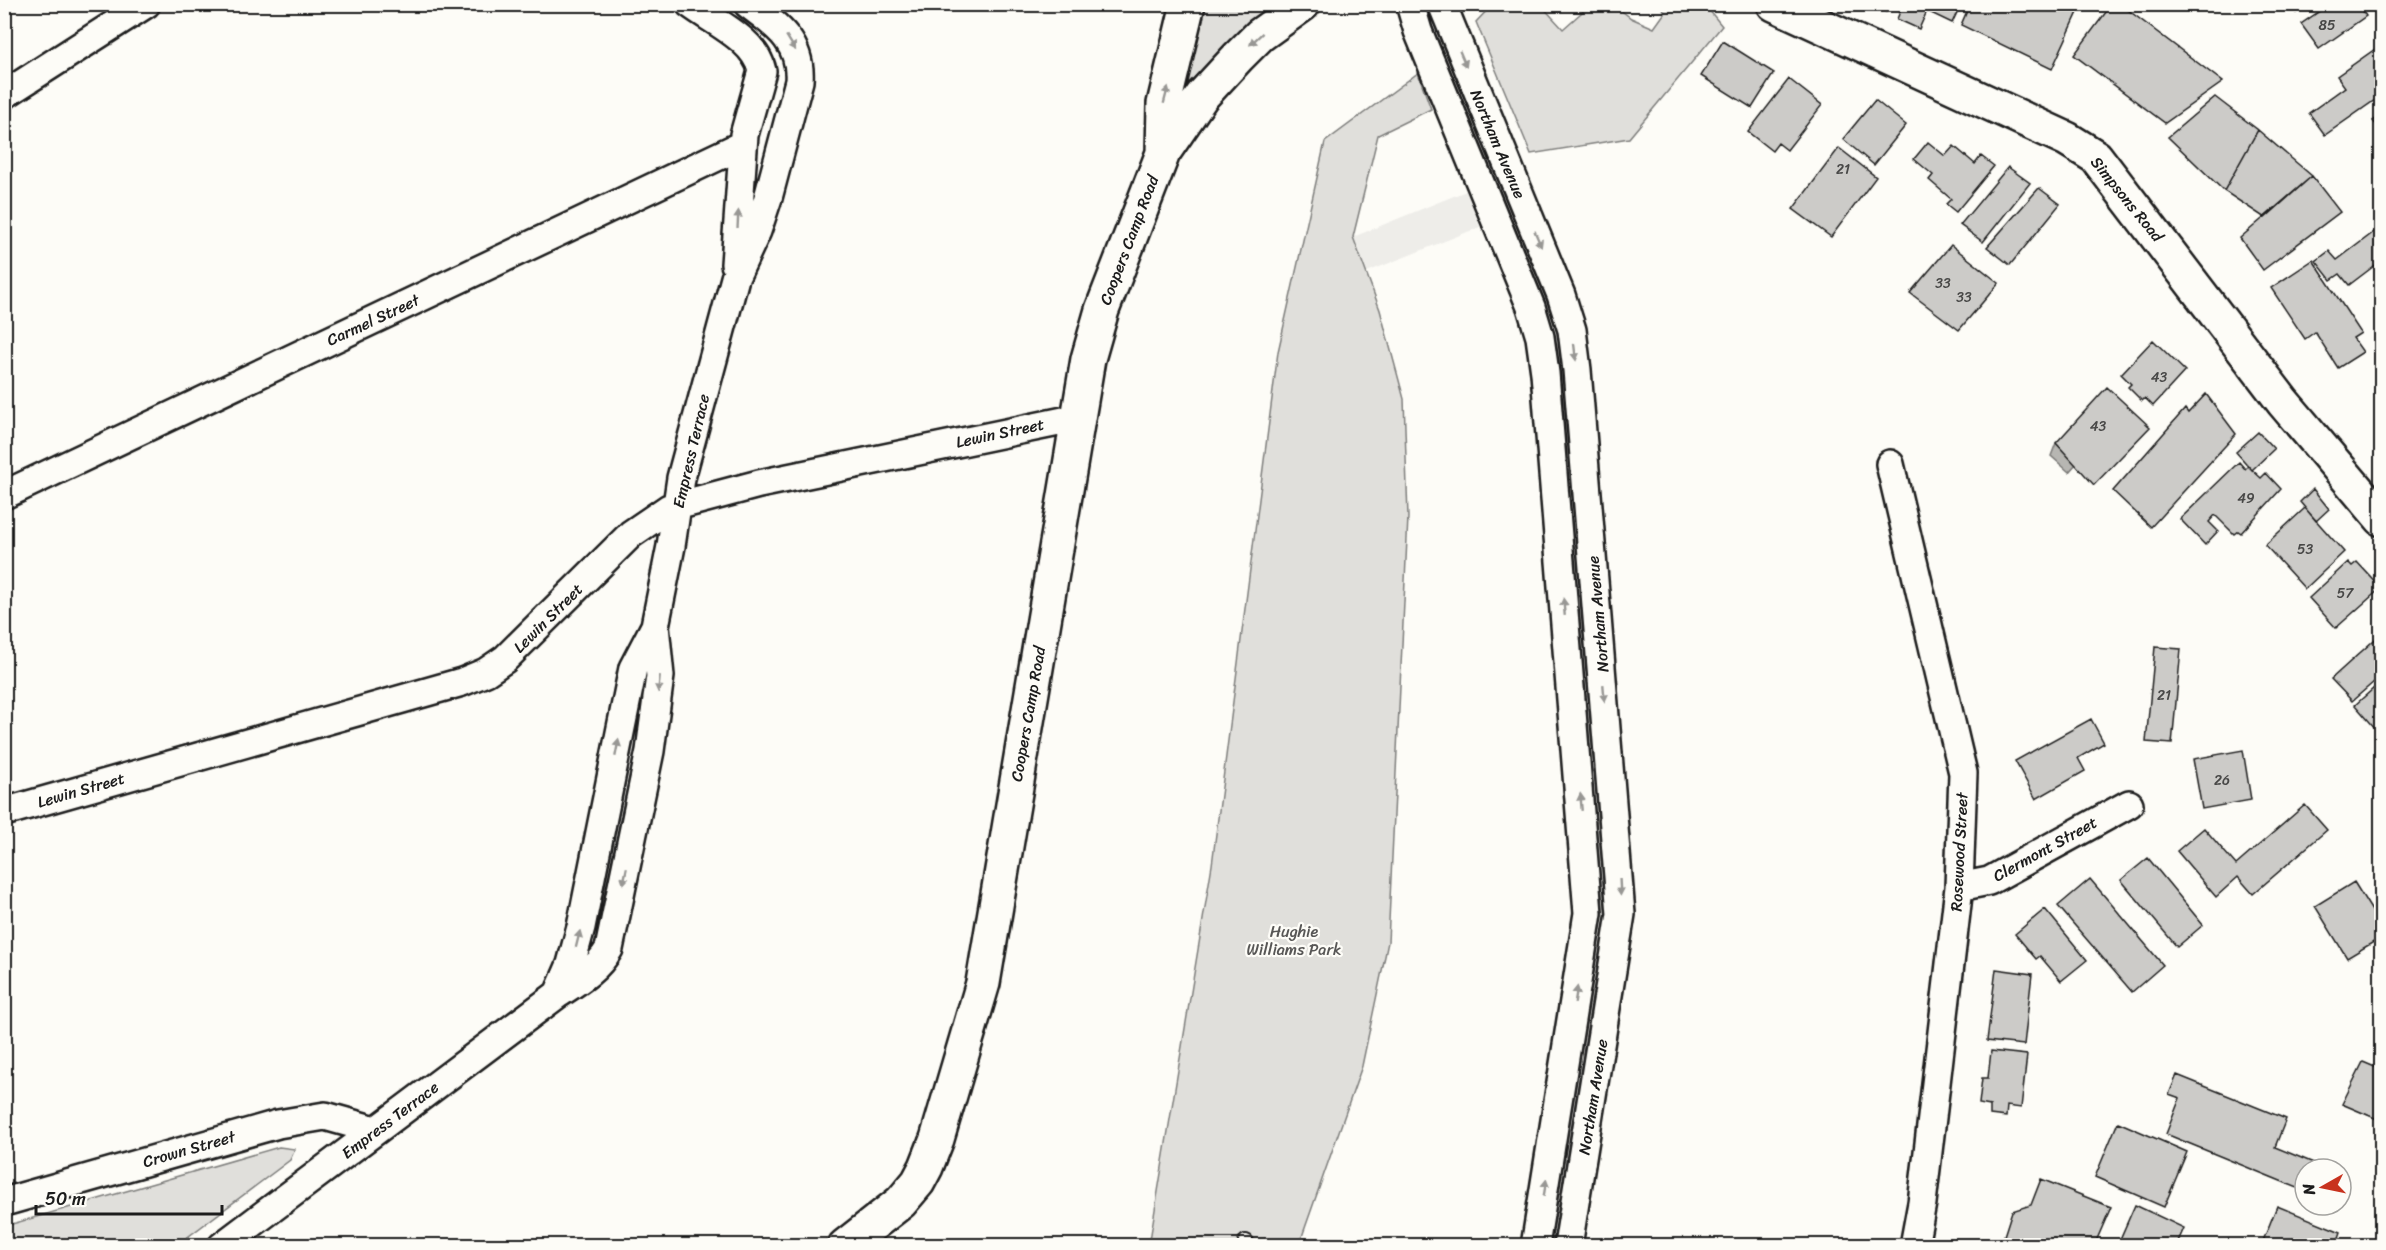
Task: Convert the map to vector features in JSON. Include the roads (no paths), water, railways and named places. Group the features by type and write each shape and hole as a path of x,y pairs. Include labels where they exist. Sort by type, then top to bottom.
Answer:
{"main road":[{"name":"Coopers Camp Road","path":"1163,153 1164,104 1188,4"},
{"name":"Coopers Camp Road","path":"846,1245 901,1202 918,1182 926,1167 938,1139 983,983 1094,335 1163,153 1202,96 1238,57 1260,35 1303,4"},
{"name":"Simpsons Road","path":"1774,4 2067,139 2096,157 2283,402 2382,519"}],"street":[{"path":"4,95 146,4"},
{"name":"Empress Terrace","path":"690,4 743,42 760,63 761,79 742,145 735,278"},
{"name":"Empress Terrace","path":"222,1245 597,966 611,941 647,768 660,666 655,626 685,460 735,278 757,231 768,198 800,70 797,53 785,34 748,4"},
{"name":"Northam Avenue","path":"1410,4 1418,32 1531,307 1540,337 1545,373 1588,913 1535,1245"},
{"name":"Northam Avenue","path":"1442,4 1561,295 1572,330 1577,369 1621,914 1568,1245"},
{"name":"Carmel Street","path":"4,495 742,145"},
{"name":"Lewin Street","path":"4,812 462,682 486,672 524,642 638,528 677,505 759,484 1078,418"},
{"name":"Rosewood Street","path":"1890,464 1963,773 1959,887 1922,1203 1914,1245"},
{"name":"Clermont Street","path":"1959,887 1989,881 2129,804"},
{"name":"Crown Street","path":"4,1202 267,1127 313,1117 330,1117 375,1130"}],"park label":[{"name":"Hughie Williams Park","path":"1294,940"}]}
